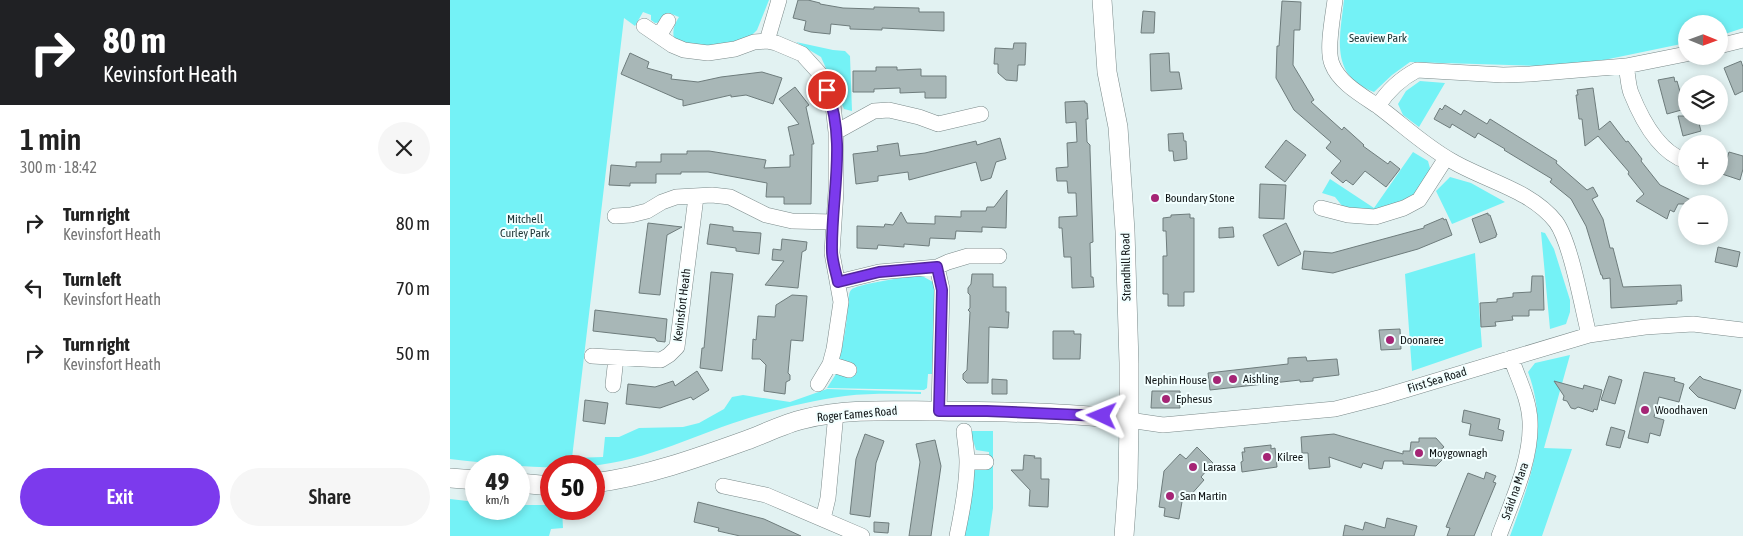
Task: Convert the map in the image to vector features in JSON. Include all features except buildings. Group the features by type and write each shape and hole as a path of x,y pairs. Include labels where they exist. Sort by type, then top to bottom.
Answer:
{"main road":[{"name":"Strandhill Road","path":"1102,0 1107,72 1118,128 1122,177 1129,363 1128,481 1124,536"},
{"name":"Roger Eames Road","path":"605,481 659,469 700,457 802,419 836,413 881,410 987,411 1102,416 1129,420"},
{"path":"450,478 465,479"}],"street":[{"path":"767,41 779,0"},
{"path":"1335,0 1330,38 1331,62 1335,71 1360,96 1378,106 1419,140 1446,158 1524,196 1544,210 1556,222 1562,231 1589,335"},
{"path":"659,36 668,21"},
{"path":"644,26 684,50 708,53 735,49 754,42 767,41 776,43 802,54 821,75 833,105 836,132 836,191 832,253 841,302 838,329 830,364 818,384"},
{"path":"1728,44 1743,40"},
{"path":"1378,106 1386,93 1404,76 1417,70 1503,75 1626,66 1678,56"},
{"path":"1626,66 1631,92 1648,127 1663,146 1678,158"},
{"path":"836,132 874,111 889,110 919,117 938,124 981,114"},
{"path":"1321,208 1348,215 1375,217 1404,208 1420,200 1446,158"},
{"path":"615,216 648,211 662,202 676,197 712,195 730,197 766,215 792,221 834,222"},
{"name":"Kevinsfort Heath","path":"592,356 661,360 677,347 696,197"},
{"path":"838,282 879,272 937,267 968,256 999,256"},
{"path":"937,267 942,290 939,411"},
{"name":"First Sea Road","path":"1129,420 1163,425 1335,409 1382,397 1589,335 1646,327 1693,324 1743,330"},
{"path":"613,385 616,358"},
{"name":"Sráid na Mara","path":"1499,536 1527,458 1530,421 1524,394 1511,358"},
{"path":"830,364 849,370"},
{"path":"824,519 828,498 836,413"},
{"path":"957,536 963,510 967,462 964,431"},
{"path":"967,462 986,462"},
{"path":"723,486 766,495 862,536"}],"green space":[{"name":"Mitchell Curley Park","path":"450,0 769,0 757,30 750,37 720,47 675,43 674,29 679,17 669,13 663,22 655,23 651,20 651,15 643,12 635,26 624,18 572,455 540,455 540,467 530,466 530,455 465,455 465,460 450,459"},
{"name":"Seaview Park","path":"1344,0 1743,0 1743,28 1728,33 1728,15 1678,15 1678,45 1604,60 1540,66 1410,62 1392,75 1374,92 1360,85 1350,76 1344,66 1341,54"},
{"path":"796,42 845,51 850,56 852,111 844,109 821,57"},
{"path":"1420,81 1445,83 1419,127 1403,115 1398,104 1406,91"},
{"path":"1413,152 1428,161 1431,172 1416,195 1401,204 1376,211 1343,207 1335,197 1322,193 1330,179 1374,208"},
{"path":"1450,177 1471,183 1505,202 1452,224 1436,191"},
{"path":"1541,232 1545,233 1554,249 1570,300 1570,312 1566,324 1550,329"},
{"path":"1475,253 1482,347 1412,371 1405,274"},
{"path":"916,276 924,277 933,282 936,289 933,374 928,374 927,388 924,390 827,388 836,374 856,375 857,367 839,359 851,290 871,283"},
{"path":"1570,355 1544,448 1572,449 1542,536 1510,536 1535,456 1537,415 1528,372 1535,363"},
{"path":"827,389 921,392 921,394 854,395 798,405 732,423 652,453 605,464 605,455 603,455 605,437 619,437 639,428 683,427 699,423 724,409 732,397 743,395 790,402"},
{"path":"970,431 993,431 993,508 989,536 962,536 975,468 989,463 989,452 976,450"},
{"path":"450,499 465,501 465,520 530,520 530,505 540,505 540,520 563,520 563,528 551,529 549,536 450,536"}],"place":[{"name":"Boundary Stone","path":"1155,198"},
{"name":"Doonaree","path":"1390,340"},
{"name":"Aishling","path":"1233,379"},
{"name":"Nephin House","path":"1217,380"},
{"name":"Ephesus","path":"1166,399"},
{"name":"Woodhaven","path":"1645,410"},
{"name":"Moygownagh","path":"1419,453"},
{"name":"Kilree","path":"1267,457"},
{"name":"Larassa","path":"1193,467"},
{"name":"San Martin","path":"1170,496"}],"route":[{"path":"827,90 833,105 836,132 836,191 832,253 838,282 879,272 937,267 942,290 939,411 1102,416"}]}
